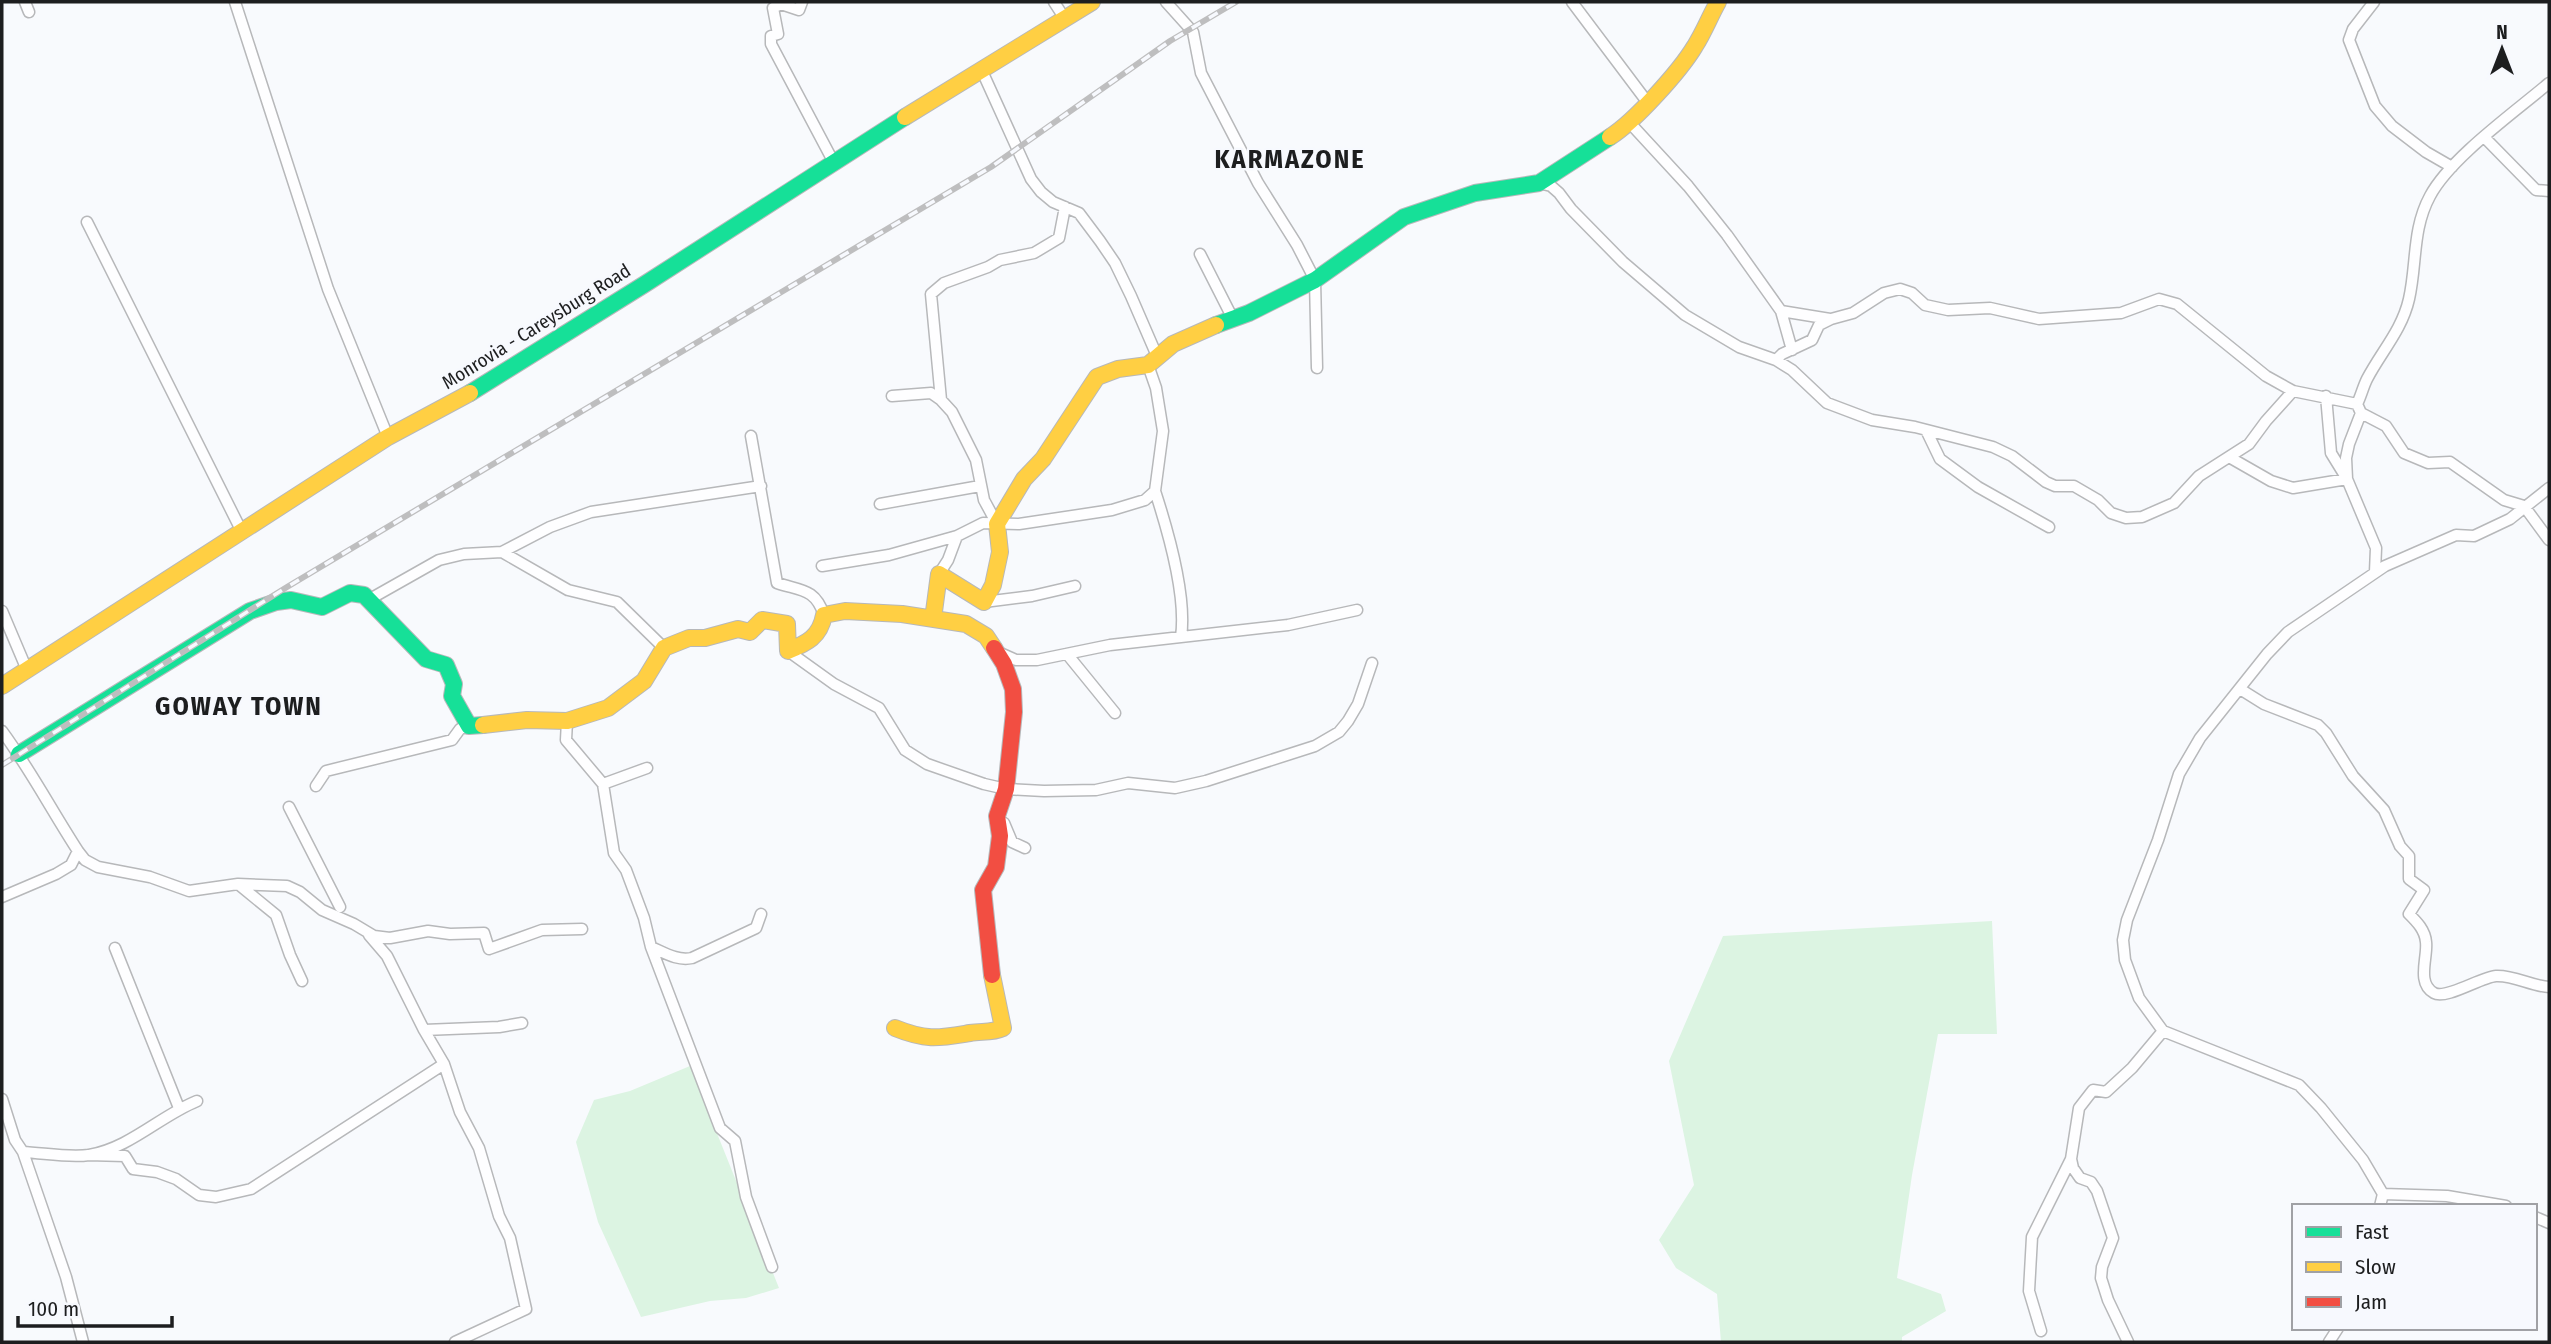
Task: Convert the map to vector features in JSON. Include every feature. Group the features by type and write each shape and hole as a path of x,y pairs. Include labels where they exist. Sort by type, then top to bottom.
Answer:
{"street":[{"path":"235,2 328,289 388,437"},
{"path":"802,2 799,10 780,4 773,8 778,34 771,36 771,44 832,161"},
{"path":"1054,2 1065,19"},
{"name":"Monrovia - Careysburg Road","path":"2,685 388,437 482,386 645,284 832,161 1092,2"},
{"path":"1166,2 1193,32 1200,73 1258,183 1297,245 1315,280 1317,368"},
{"path":"1572,2 1647,103"},
{"path":"997,524 1024,479 1043,459 1097,377 1152,360 1173,344 1232,317 1249,313 1315,280 1404,217 1475,193 1539,183 1605,141 1629,122 1694,48 1718,2"},
{"path":"2374,2 2353,29 2349,40 2350,50 2375,106 2392,127 2452,167"},
{"path":"982,71 1031,180 1041,192 1079,213 1115,263 1152,360 1163,431 1155,491 1176,574 1181,637"},
{"path":"2347,479 2346,458 2368,379 2396,335 2409,300 2413,251 2420,218 2430,194 2452,167 2549,83"},
{"path":"1629,122 1696,196 1727,235 1781,311 1791,350"},
{"path":"2485,138 2536,190 2549,191"},
{"path":"1539,183 1550,186 1559,193 1623,262 1685,315 1739,347 1776,360 1807,382 1827,403 1872,420 1993,447 2012,456 2046,482 2055,486 2074,486 2098,500 2111,513 2126,518 2142,517 2174,503 2199,476 2249,444 2294,391"},
{"path":"941,400 930,294 944,283 1000,260 1034,253 1059,238 1065,207"},
{"path":"87,222 242,532"},
{"path":"1200,254 1232,317"},
{"path":"1776,360 1812,340 1819,325 1853,313 1884,293 1900,289 1912,293 1925,305 1948,310 1990,308 2039,319 2121,313 2159,299 2177,304 2266,376 2294,391 2326,396 2359,408 2386,426 2404,453 2428,463 2450,462 2504,500 2524,506 2549,540"},
{"path":"1781,311 1832,319"},
{"path":"892,396 931,393 941,400 951,412 976,460 980,486 997,524 1000,552 993,585 984,602"},
{"path":"2326,396 2331,453 2347,479 2376,548 2375,572"},
{"path":"1926,430 1940,459 1978,486 2049,527"},
{"path":"751,436 777,583 811,593 819,601 824,615 822,630 818,635 788,651"},
{"path":"2229,457 2271,481 2293,488 2347,479"},
{"path":"370,599 439,561 464,554 502,552 550,527 591,512 761,486"},
{"path":"880,504 980,486"},
{"path":"2380,1204 2383,1194 2363,1160 2299,1084 2163,1031 2138,998 2125,960 2123,940 2127,920 2158,840 2179,774 2200,738 2267,654 2288,632 2375,572 2456,535 2474,536 2510,519 2549,488"},
{"path":"822,566 889,555 957,536 984,523 1018,524 1112,510 1145,500 1155,491"},
{"path":"933,620 939,574 948,560 957,536"},
{"path":"502,552 568,590 617,602 664,648"},
{"path":"939,574 984,602 1032,596 1075,586"},
{"path":"19,754 250,611 291,600 322,607 350,593 364,595 370,599 426,659 446,665 454,684 452,696 469,726"},
{"path":"995,651 1016,660 1037,660 1110,645 1288,625 1357,610"},
{"path":"2,611 27,670"},
{"path":"824,615 845,611 902,614 965,624 986,636 1004,664 1013,689 1014,712 1006,789 997,816 1000,836 996,867 983,890 990,963 1003,1028 992,1034 970,1033 952,1038 931,1038 894,1028"},
{"path":"316,786 326,771 452,740 460,729 469,726 527,720 567,721 608,708 644,681 664,648 689,638 705,638 738,629 750,632 762,620 787,624 788,651"},
{"path":"788,651 834,684 879,708 905,750 927,764 1006,789 1096,790 1129,783 1175,788 1315,746 1328,740 1349,721 1372,663"},
{"path":"1067,654 1115,713"},
{"path":"2240,689 2264,704 2318,725 2339,750 2353,776 2384,810 2400,846 2409,856 2409,879 2424,890 2409,914 2423,931 2427,943 2425,980 2432,992 2437,995 2447,994 2496,976 2549,987"},
{"path":"567,721 566,740 603,784 614,853 626,870 644,918 651,947 720,1128 735,1141 746,1197 772,1267"},
{"path":"2,731 85,860 98,867 150,877 189,891 238,884 278,885 293,889 322,910 364,931 387,956 444,1064 460,1112 479,1148 499,1216 510,1238 526,1309 455,1342"},
{"path":"603,784 647,768"},
{"path":"289,807 340,907"},
{"path":"997,816 1004,821 1012,842 1025,848"},
{"path":"2,897 56,874 71,865 78,852"},
{"path":"238,884 276,915 302,981"},
{"path":"651,947 673,957 692,958 756,928 761,914"},
{"path":"364,931 374,936 390,938 428,931 450,934 484,933 489,949 542,930 582,929"},
{"path":"115,948 179,1108"},
{"path":"424,1030 499,1027 522,1023"},
{"path":"2041,1331 2029,1291 2032,1237 2071,1159 2079,1108 2093,1090 2106,1092 2115,1084 2163,1031"},
{"path":"23,1152 125,1156 133,1169 176,1178 199,1195 216,1197 251,1189 444,1064"},
{"path":"2,1100 66,1277 83,1342"},
{"path":"88,1155 123,1144 179,1108 197,1101"},
{"path":"2071,1159 2080,1178 2091,1182 2097,1191 2113,1238 2102,1266 2101,1278 2108,1300 2128,1342"},
{"path":"2383,1194 2447,1196 2494,1204"}],"green space":[{"path":"1992,921 1997,1034 1938,1034 1912,1175 1897,1278 1941,1294 1946,1311 1902,1337 1902,1342 1721,1342 1717,1294 1676,1268 1659,1240 1694,1185 1669,1061 1723,936"},
{"path":"690,1066 779,1288 746,1298 710,1301 641,1317 598,1222 576,1142 594,1100 630,1091"}],"railway":[{"path":"2,765 287,587 991,167 1170,41 1236,2"}],"traffic: fast":[{"path":"470,393 905,117"},
{"path":"1216,325 1249,313 1315,280 1404,217 1475,193 1539,183 1610,137"},
{"path":"19,754 250,611 291,600 322,607 350,593 364,595 426,659 446,665 454,684 452,696 469,726 483,725"}],"traffic: slow":[{"path":"905,117 1092,2"},
{"path":"1610,137 1644,108 1679,69 1698,41 1718,2"},
{"path":"933,619 939,574 984,602 993,585 1000,552 997,524 1024,479 1043,459 1097,377 1118,369 1148,365 1173,344 1216,325"},
{"path":"2,686 388,437 470,393"},
{"path":"483,725 527,720 567,721 608,708 644,681 664,648 689,638 705,638 738,629 750,632 762,620 787,624 788,651 812,638 824,615 845,611 902,614 966,624 986,636 994,648"},
{"path":"895,1028 933,1037 1003,1028 992,975"}],"traffic: jam":[{"path":"992,975 983,890 996,867 1000,836 997,816 1006,789 1014,712 1013,689 1004,664 994,648"}],"district":[{"name":"KARMAZONE","path":"1290,159"},
{"name":"GOWAY TOWN","path":"239,706"}]}
